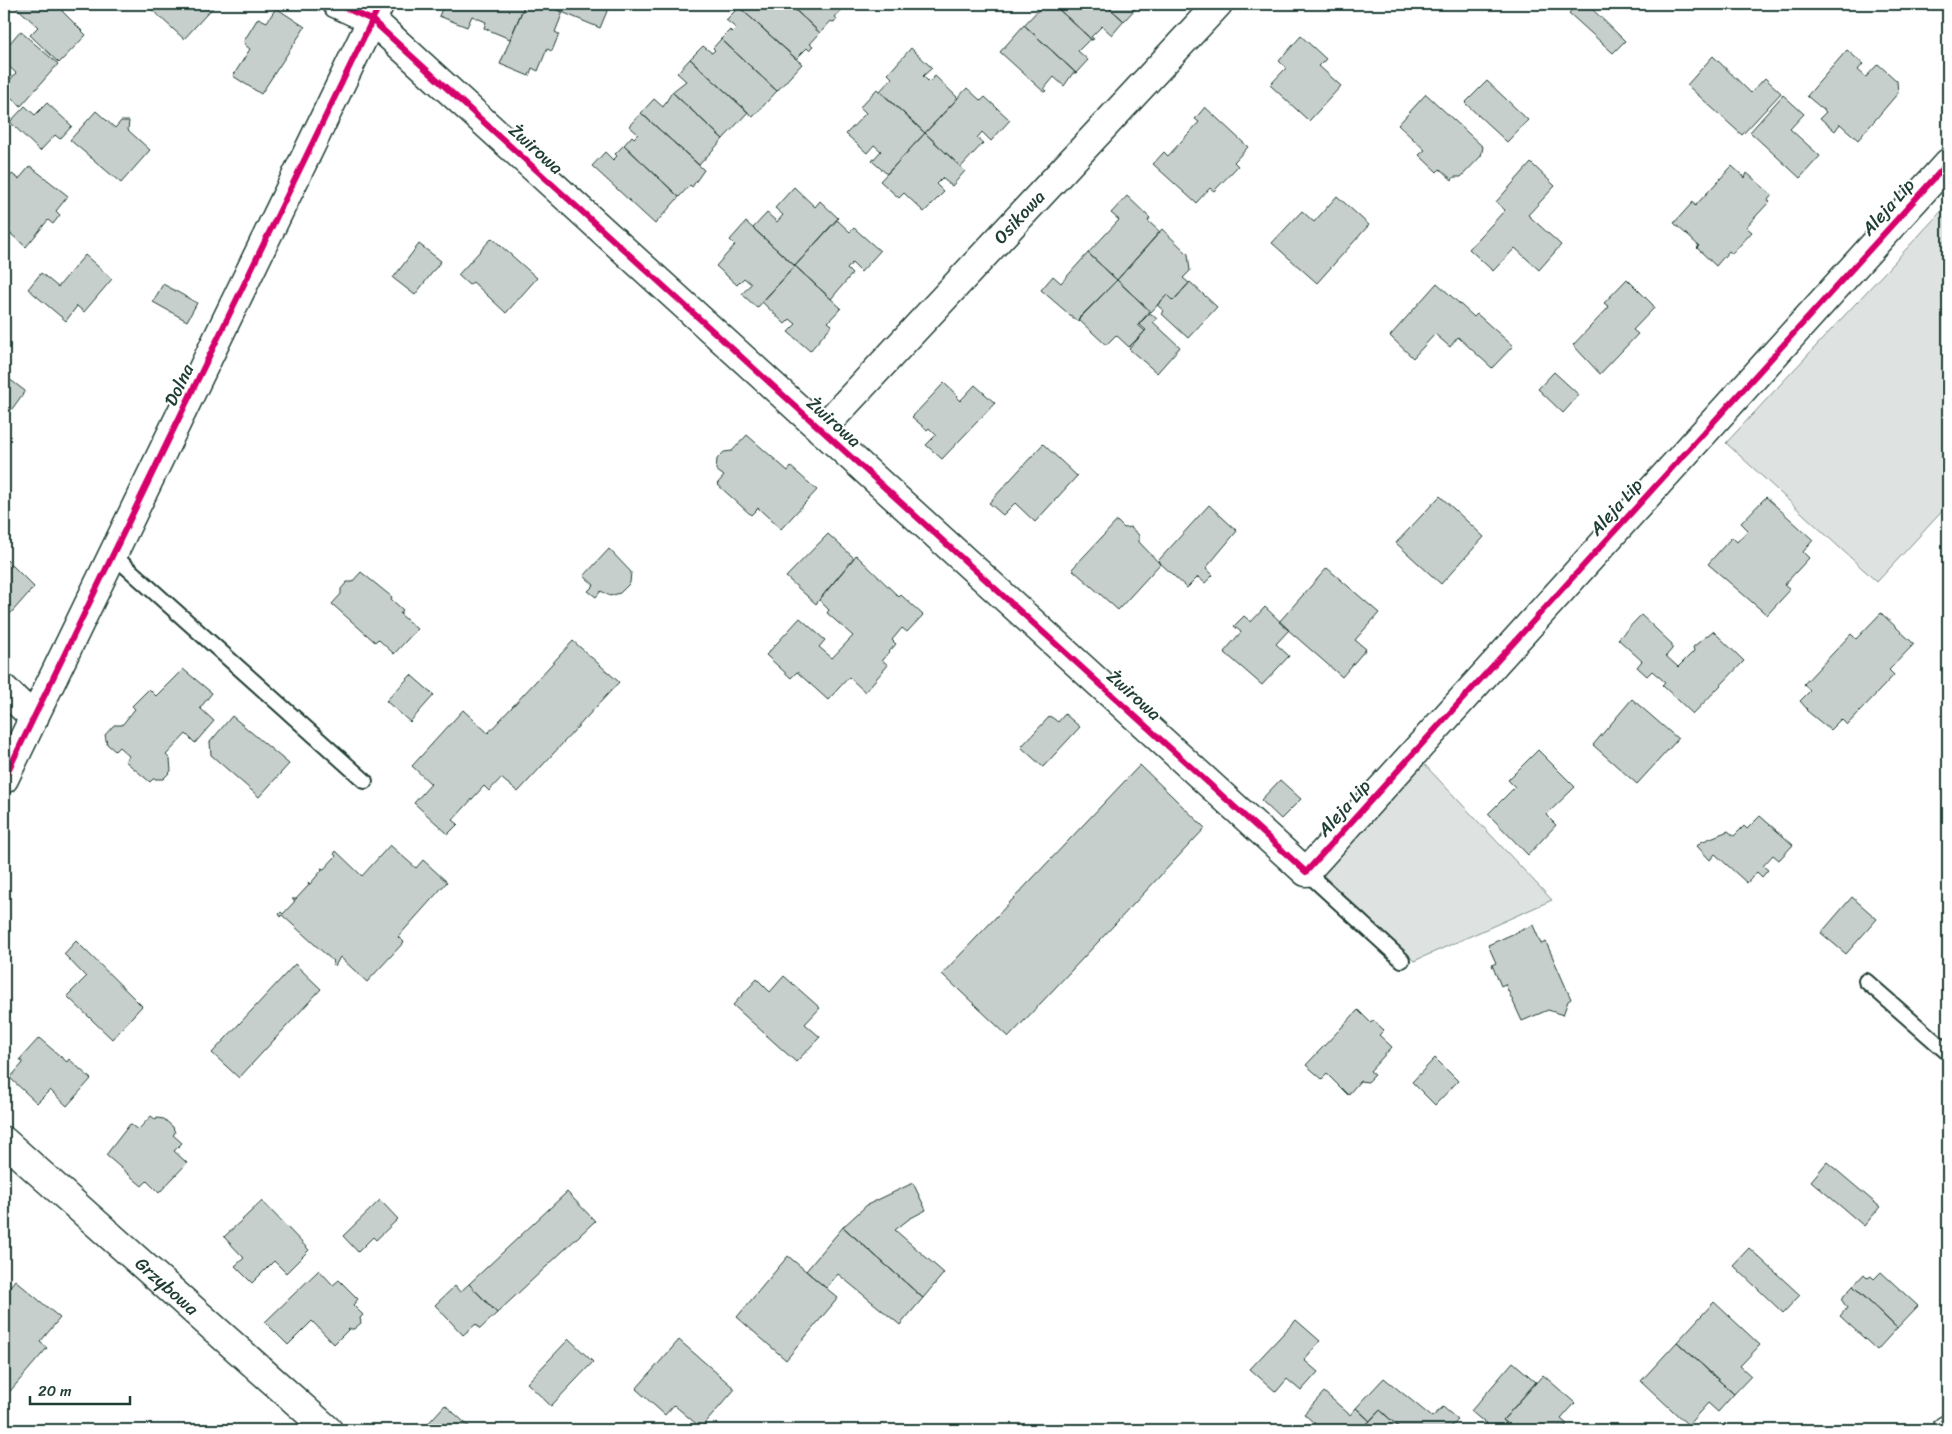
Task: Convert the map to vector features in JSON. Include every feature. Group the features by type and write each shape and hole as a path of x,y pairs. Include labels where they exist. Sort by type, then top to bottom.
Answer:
{"street":[{"name":"Żwirowa","path":"337,4 376,12 821,430 1306,872"},
{"name":"Osikowa","path":"821,430 1218,4"},
{"name":"Dolna","path":"4,779 376,12"},
{"name":"Aleja Lip","path":"1306,872 1948,163"},
{"path":"4,689 34,718"},
{"name":"Grzybowa","path":"4,1141 328,1430"}],"lane":[{"path":"113,555 365,781"},
{"path":"1306,872 1402,960"},
{"path":"1866,981 1948,1053"}],"shaded area":[{"path":"1948,204 1948,505 1877,582 1726,443"},
{"path":"1424,764 1552,900 1414,961 1323,875"}],"building":[{"path":"13,4 68,4 62,11 86,35 59,63 30,35 38,27"},
{"path":"152,4 216,4 184,39 149,7"},
{"path":"444,4 525,4 510,39 484,28 486,22 472,16 467,27 439,16"},
{"path":"525,4 543,4 563,12 555,32 559,34 552,51 547,49 538,71 532,68 529,76 500,64"},
{"path":"543,4 610,4 600,28"},
{"path":"742,4 789,4 820,33 810,44 813,46 809,50 807,48 796,59 739,7"},
{"path":"789,4 843,4 845,6 835,17 837,19 834,23 831,21 820,33"},
{"path":"1044,4 1053,4 1092,40 1089,40 1078,51 1088,60 1076,73 1024,25"},
{"path":"1053,4 1105,4 1124,21 1112,35 1102,26 1091,37 1094,39 1092,40"},
{"path":"1105,4 1131,4 1136,8 1124,21"},
{"path":"1577,4 1587,4 1625,41 1613,53 1569,13"},
{"path":"739,7 802,64 777,91 721,39 730,30 732,32 736,28 726,20"},
{"path":"276,8 305,27 261,94 233,76 250,49 245,45 244,41 258,18 267,22"},
{"path":"1024,25 1076,73 1073,73 1064,86 1054,77 1044,89 1046,91 1044,92 1000,52"},
{"path":"20,31 58,64 21,106 4,91 4,87 16,73 4,62 4,50"},
{"path":"1301,36 1326,59 1319,66 1341,86 1309,121 1270,85 1286,68 1279,61"},
{"path":"721,39 777,91 753,117 690,59 703,46 712,53 715,50 713,48"},
{"path":"911,48 932,68 923,76 929,82 935,76 958,98 925,133 880,91 892,78 888,74"},
{"path":"1847,50 1863,64 1858,70 1866,77 1878,64 1897,81 1898,93 1858,140 1840,124 1835,131 1820,118 1826,112 1807,96"},
{"path":"1713,56 1751,93 1765,78 1781,93 1742,135 1687,85"},
{"path":"690,59 748,112 723,139 672,92 686,81 677,73"},
{"path":"1487,81 1528,120 1507,142 1465,103"},
{"path":"967,88 981,101 985,97 1010,120 991,141 982,132 977,138 983,143 961,167 925,133"},
{"path":"877,89 925,133 887,174 872,161 881,151 874,145 867,153 846,134 866,113 860,107"},
{"path":"672,92 723,139 699,165 641,113 654,99 663,107"},
{"path":"1426,94 1483,147 1481,156 1461,177 1454,177 1452,180 1440,169 1437,172 1419,155 1425,150 1398,125"},
{"path":"1783,95 1804,114 1790,129 1820,156 1800,178 1750,132"},
{"path":"47,103 72,126 60,139 55,135 40,151 10,122 25,106 35,115"},
{"path":"1205,107 1248,147 1234,162 1238,166 1214,191 1210,188 1196,203 1153,164 1164,152 1168,156 1199,122 1195,119"},
{"path":"96,111 115,128 121,121 129,121 128,130 150,150 121,183 70,140"},
{"path":"641,113 704,170 692,187 690,185 679,197 624,145 632,136 634,138 638,134 629,126"},
{"path":"925,133 965,171 952,186 942,178 936,184 944,192 924,212 904,193 899,198 880,181"},
{"path":"624,145 679,197 655,224 592,166 605,152 613,160 617,156 615,154"},
{"path":"1531,163 1555,186 1528,215 1561,245 1539,270 1515,248 1493,271 1469,249 1505,210 1496,202"},
{"path":"30,166 68,196 56,211 60,215 53,224 48,220 26,247 4,228 4,184 12,174 19,179"},
{"path":"1732,166 1745,178 1747,173 1772,195 1768,200 1770,201 1746,227 1752,232 1732,254 1729,251 1716,266 1697,248 1699,246 1674,223 1693,202 1695,206"},
{"path":"794,187 815,207 820,201 838,218 795,266 753,228 767,213 777,222 783,215 775,208"},
{"path":"1127,196 1150,218 1148,221 1160,232 1117,280 1088,253 1119,220 1111,213"},
{"path":"1337,196 1369,225 1317,283 1272,243 1302,211 1314,222"},
{"path":"837,220 850,232 854,228 880,251 861,272 852,263 847,269 852,274 831,299 795,266"},
{"path":"746,222 795,266 757,308 742,294 751,284 744,278 737,285 716,266 735,245 730,240"},
{"path":"1162,229 1188,254 1190,271 1183,278 1189,283 1173,301 1167,295 1151,312 1117,280"},
{"path":"492,238 537,278 506,313 473,282 469,285 458,275"},
{"path":"419,244 441,261 415,295 393,278"},
{"path":"1088,253 1117,280 1077,321 1041,290 1053,276 1061,283"},
{"path":"85,255 112,279 84,312 77,306 66,321 28,289 41,273 58,287"},
{"path":"795,266 841,308 828,322 832,325 810,351 788,332 796,324 790,319 785,324 762,302"},
{"path":"1627,279 1654,308 1633,330 1638,334 1600,374 1573,345 1609,307 1604,303"},
{"path":"1117,280 1150,311 1138,325 1145,331 1129,347 1116,335 1106,345 1078,319"},
{"path":"1190,282 1217,307 1188,338 1162,314 1164,311 1157,305 1167,295 1173,301"},
{"path":"1437,283 1474,317 1477,314 1513,346 1492,368 1458,337 1450,347 1435,334 1413,358 1390,336"},
{"path":"163,284 197,303 187,321 153,302"},
{"path":"1150,313 1157,319 1153,322 1180,347 1157,373 1129,349 1146,330 1139,324"},
{"path":"1554,372 1579,395 1563,413 1538,389"},
{"path":"4,375 25,391 4,420"},
{"path":"944,383 958,396 957,398 960,401 975,385 995,403 942,459 926,445 936,435 912,417"},
{"path":"747,435 788,471 791,467 817,490 781,529 758,508 751,515 717,484 724,476 716,470 717,459 724,452 732,451"},
{"path":"1043,444 1077,476 1035,522 1015,503 1003,515 989,503"},
{"path":"1440,496 1484,537 1441,584 1396,543"},
{"path":"1766,497 1813,540 1803,552 1809,558 1784,585 1790,590 1767,615 1708,564 1732,537 1737,542 1748,530 1741,523"},
{"path":"1209,505 1237,531 1206,568 1213,575 1205,583 1198,577 1187,588 1158,561"},
{"path":"1117,521 1124,528 1130,527 1139,535 1139,542 1160,564 1118,610 1072,569"},
{"path":"828,534 854,558 816,604 786,577"},
{"path":"609,549 631,572 630,583 620,593 610,596 601,591 596,597 588,591 594,585 584,576"},
{"path":"856,555 899,597 901,595 923,615 907,632 902,628 892,640 896,644 882,660 888,665 865,692 849,677 828,700 797,672 791,678 766,655 800,618 825,640 819,647 832,658 853,636 827,613 829,610 819,600"},
{"path":"7,560 34,587 4,621 4,564"},
{"path":"1327,568 1379,613 1355,640 1366,649 1342,677 1279,622"},
{"path":"361,572 392,597 391,599 403,610 400,614 417,629 394,654 378,639 375,642 332,604 341,594 341,589 347,582 352,582"},
{"path":"1265,607 1289,630 1276,644 1289,656 1262,685 1224,652 1241,632 1234,626 1244,616 1251,622"},
{"path":"1881,613 1914,644 1889,670 1894,675 1847,725 1841,719 1830,730 1806,710 1800,701 1810,691 1804,684 1851,634 1856,639"},
{"path":"1641,615 1672,644 1672,649 1666,656 1678,667 1694,651 1693,647 1713,631 1744,661 1693,714 1662,685 1665,682 1652,671 1647,676 1637,667 1642,661 1618,639"},
{"path":"573,641 619,682 518,792 501,778 489,791 484,786 453,820 458,824 448,834 414,803 431,784 412,766 463,710 488,733"},
{"path":"183,669 212,693 200,708 214,721 195,743 186,734 166,755 170,759 171,771 163,779 153,779 150,782 125,761 129,756 119,747 115,751 107,744 105,735 114,725 122,725 135,709 132,706 149,689 156,696"},
{"path":"411,675 434,695 410,722 386,701"},
{"path":"1632,699 1678,739 1637,784 1593,745"},
{"path":"1065,714 1080,727 1043,767 1021,747 1050,716 1058,722"},
{"path":"232,716 289,764 259,797 211,755 210,742"},
{"path":"1538,750 1575,787 1546,815 1556,825 1528,855 1488,814 1515,787 1508,780"},
{"path":"1140,765 1205,828 1009,1037 942,974"},
{"path":"1280,780 1301,799 1281,819 1261,800"},
{"path":"1760,816 1793,845 1779,860 1773,855 1763,866 1768,870 1762,877 1757,872 1747,883 1715,854 1710,860 1697,846 1701,842 1728,831 1734,836 1744,826 1747,829"},
{"path":"390,845 416,868 423,860 447,882 398,937 404,942 367,982 340,957 335,966 332,963 334,962 279,914 281,912 283,914 295,901 292,899 296,899 309,885 308,882 310,884 322,870 321,868 324,869 336,856 334,854 336,851 362,876"},
{"path":"1852,897 1877,919 1846,954 1821,933"},
{"path":"1533,925 1541,944 1546,942 1571,999 1568,1001 1563,1015 1548,1010 1522,1021 1505,984 1501,986 1492,965 1496,963 1488,945"},
{"path":"76,941 142,1006 112,1039 67,996 86,977 64,954"},
{"path":"295,964 321,989 239,1078 212,1053"},
{"path":"784,976 820,1008 805,1024 820,1037 796,1062 733,1005 757,979 770,992"},
{"path":"1358,1010 1371,1023 1373,1020 1384,1030 1379,1035 1392,1047 1370,1071 1375,1075 1368,1082 1360,1081 1348,1095 1327,1074 1322,1079 1306,1065"},
{"path":"39,1038 67,1062 69,1059 91,1079 67,1106 50,1090 37,1103 10,1078 23,1063 20,1059"},
{"path":"1435,1058 1458,1081 1435,1105 1412,1082"},
{"path":"151,1116 156,1120 157,1118 164,1119 173,1127 175,1133 173,1135 182,1143 174,1151 187,1163 159,1193 147,1181 142,1186 106,1155 130,1124 138,1130"},
{"path":"1827,1162 1880,1207 1864,1226 1811,1181"},
{"path":"913,1183 926,1210 909,1219 895,1230 944,1273 923,1298 843,1227 867,1205"},
{"path":"567,1192 595,1221 497,1313 469,1284"},
{"path":"380,1200 398,1219 376,1240 373,1237 358,1252 343,1236"},
{"path":"262,1201 309,1250 286,1273 274,1261 252,1283 235,1266 244,1258 224,1237"},
{"path":"843,1227 923,1298 900,1325 838,1274 826,1288 806,1271"},
{"path":"1749,1248 1800,1295 1783,1313 1733,1265"},
{"path":"788,1256 838,1298 786,1360 737,1317"},
{"path":"319,1270 333,1285 339,1280 358,1299 353,1305 363,1315 360,1318 361,1323 354,1329 349,1329 334,1344 312,1321 288,1345 265,1322"},
{"path":"1881,1272 1918,1306 1897,1328 1853,1286 1864,1274 1868,1278 1871,1276 1874,1279"},
{"path":"15,1280 60,1318 40,1342 47,1348 6,1396 4,1394 4,1294"},
{"path":"469,1284 497,1313 480,1329 476,1324 463,1335 435,1305 455,1286 460,1292"},
{"path":"1853,1286 1897,1328 1877,1350 1840,1316 1847,1308 1841,1299"},
{"path":"1714,1302 1760,1345 1740,1366 1751,1376 1734,1394 1677,1342"},
{"path":"1296,1320 1320,1341 1304,1360 1318,1372 1301,1391 1287,1379 1276,1392 1250,1369"},
{"path":"569,1339 593,1362 551,1406 527,1383"},
{"path":"679,1340 735,1389 701,1428 674,1405 665,1415 636,1389"},
{"path":"1677,1342 1734,1394 1718,1412 1708,1403 1688,1425 1641,1381"},
{"path":"1513,1362 1536,1382 1503,1420 1511,1426 1507,1430 1493,1430 1471,1411"},
{"path":"1543,1375 1575,1403 1561,1419 1567,1424 1561,1430 1516,1430 1503,1420"},
{"path":"1384,1378 1432,1417 1443,1407 1458,1420 1448,1430 1402,1430 1380,1410 1370,1421 1356,1408"},
{"path":"1324,1392 1350,1415 1356,1408 1370,1421 1361,1430 1322,1430 1304,1414"},
{"path":"445,1405 473,1430 422,1430"},
{"path":"1380,1410 1402,1430 1361,1430"}],"cycle path":[{"path":"337,4 372,20 1306,872 1948,163"},
{"path":"4,779 380,4"}]}
